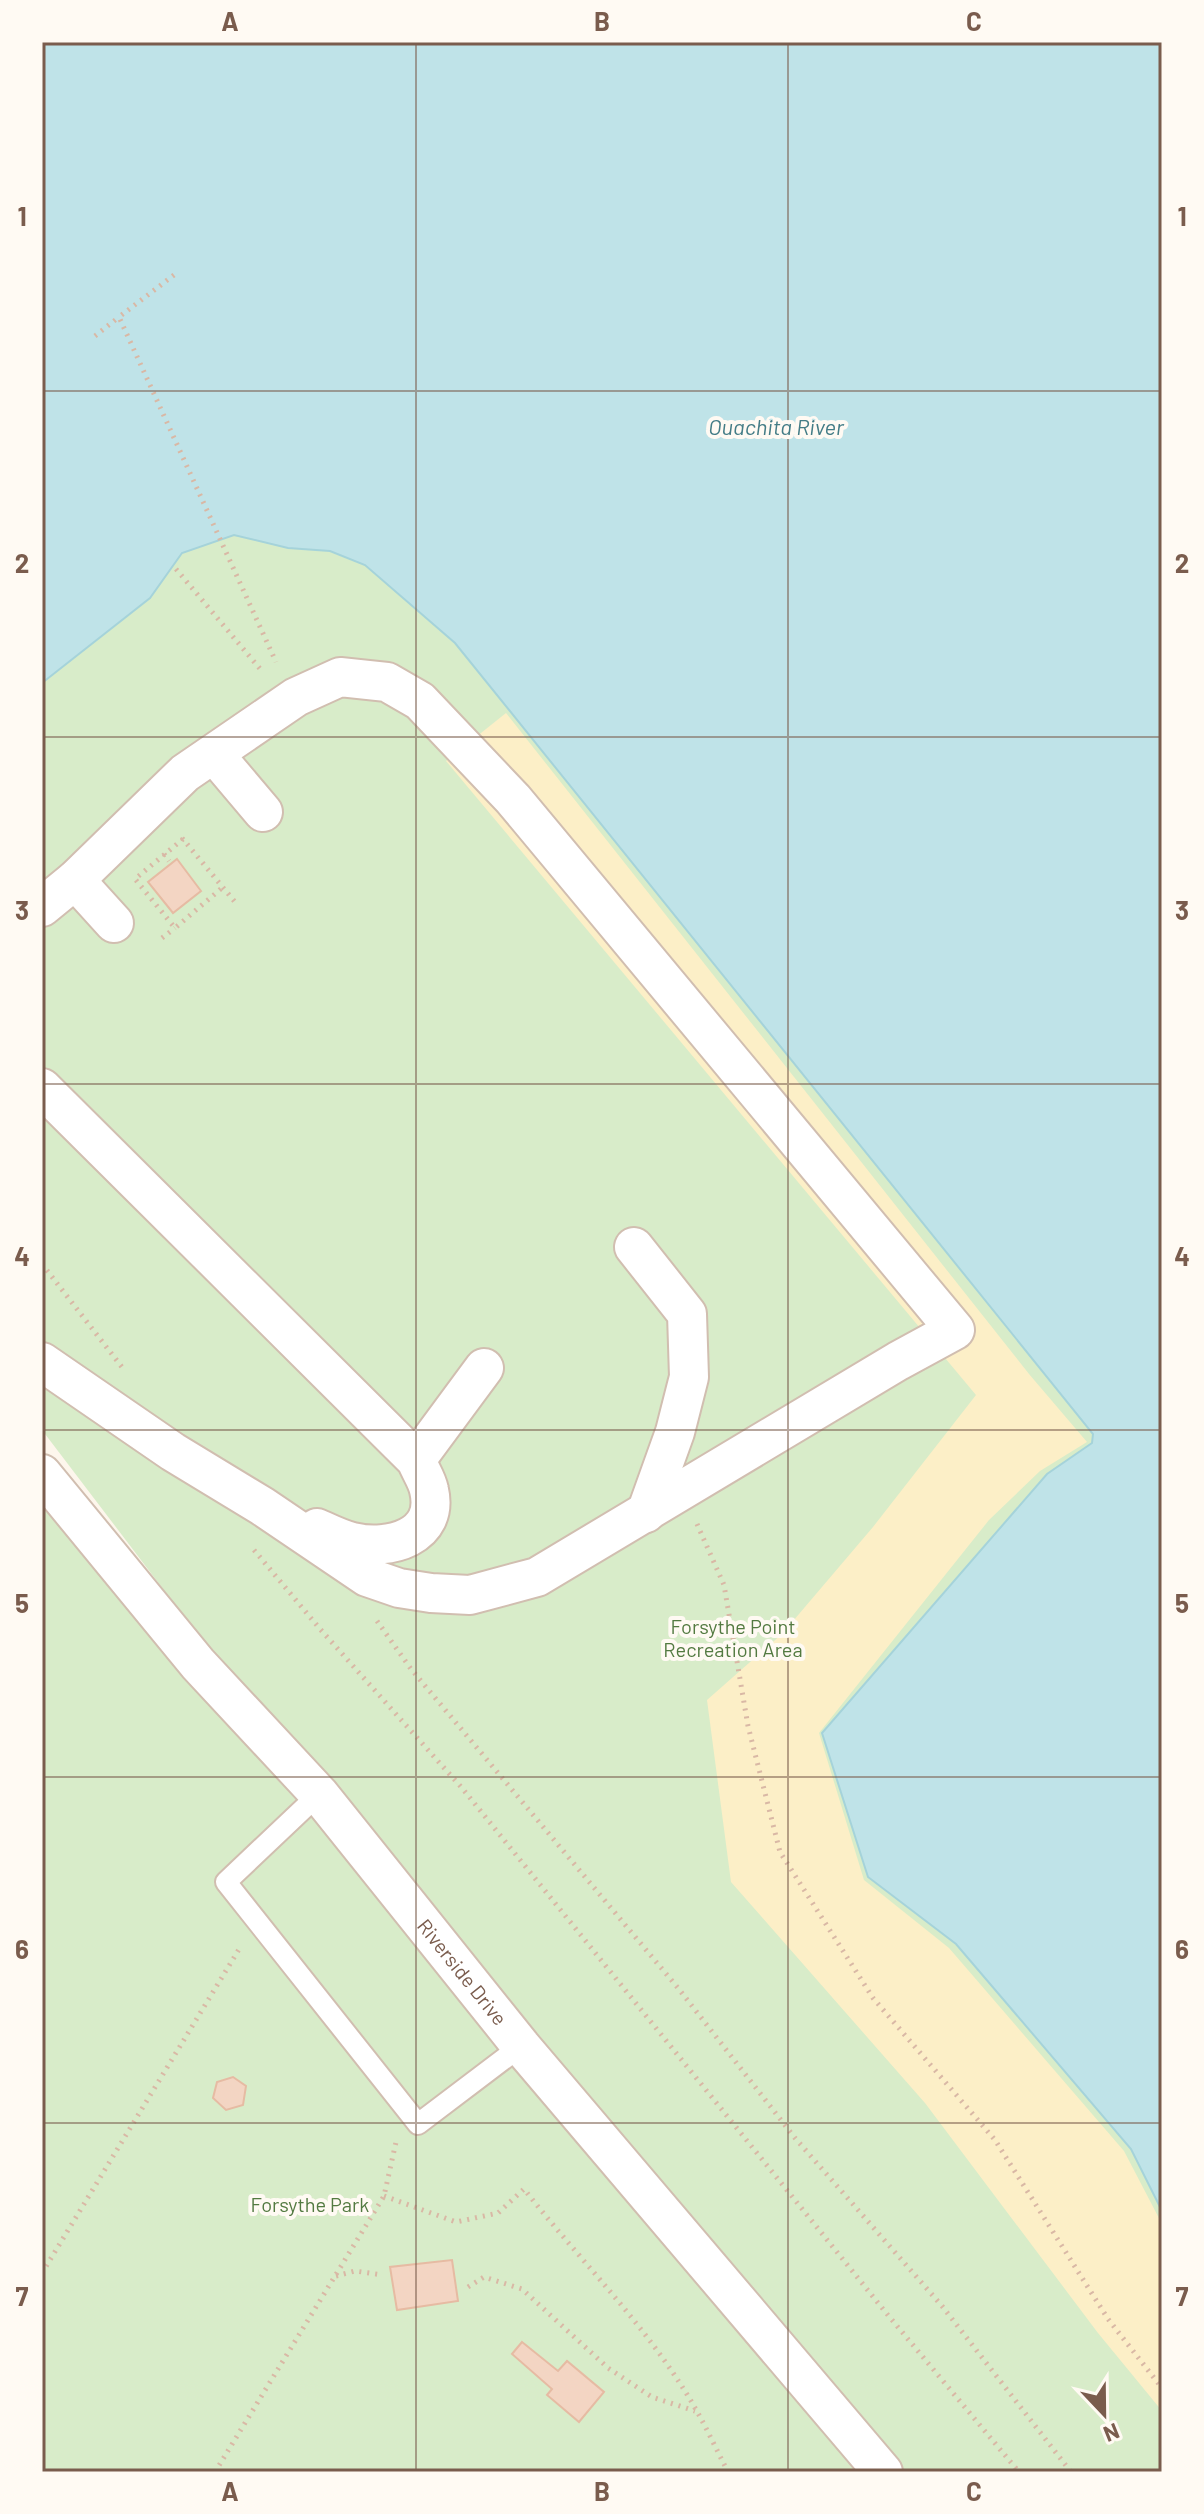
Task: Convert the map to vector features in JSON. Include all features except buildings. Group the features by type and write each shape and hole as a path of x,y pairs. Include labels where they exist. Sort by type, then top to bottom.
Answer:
{"street":[{"path":"42,907 75,880 185,773 296,697 340,677 387,682 420,701 513,799 955,1330 537,1577 470,1595 420,1592 367,1577 262,1506 173,1452 42,1362"},
{"path":"214,754 263,812"},
{"path":"75,880 114,923"},
{"path":"42,1088 416,1460 429,1490 430,1515 418,1533 376,1546 351,1542 262,1506"},
{"path":"634,1247 687,1314 689,1377 675,1432 646,1513"},
{"path":"416,1460 484,1368"},
{"name":"Riverside Drive","path":"42,1474 198,1664 319,1794 521,2046 883,2472"}],"lane":[{"path":"319,1794 226,1882 418,2124 521,2046"}],"path":[{"path":"95,336 174,275"},
{"path":"119,317 276,662"},
{"path":"176,569 261,670"},
{"path":"174,829 235,902"},
{"path":"175,928 135,879 183,839"},
{"path":"164,854 169,861"},
{"path":"162,938 223,887"},
{"path":"682,1490 724,1585 748,1726 780,1852 873,1998 995,2140 1108,2319 1162,2388"},
{"path":"370,1611 411,1669 678,1988 795,2138 942,2306 1071,2472"},
{"path":"320,1629 462,1788 1019,2472"},
{"path":"42,2273 221,1974 257,1921"},
{"path":"215,2472 384,2196 403,2104"},
{"path":"384,2196 456,2222 498,2213 524,2189 626,2310 687,2395 728,2472"},
{"path":"335,2276 355,2271 383,2275"},
{"path":"468,2287 484,2277 522,2289 608,2368 652,2397 696,2411"}],"green space":[{"name":"Forsythe Point Recreation Area","path":"196,512 356,512 1162,1499 1162,2472 42,2472 42,1470 319,1794 42,1430 42,633"}],"sand":[{"path":"506,713 1029,1374 1087,1442 1040,1471 989,1520 819,1733 864,1880 949,1948 1124,2151 1162,2224 1162,2411 1098,2333 925,2103 731,1882 707,1700 782,1634 873,1527 976,1395 446,761"}],"water":[{"name":"Ouachita River","path":"42,42 1162,42 1162,2211 1131,2149 956,1944 868,1877 822,1733 1047,1474 1092,1443 1093,1434 455,643 365,565 330,551 288,548 234,535 182,553 150,598 42,683"}],"park label":[{"name":"Forsythe Park","path":"310,2205"}]}
